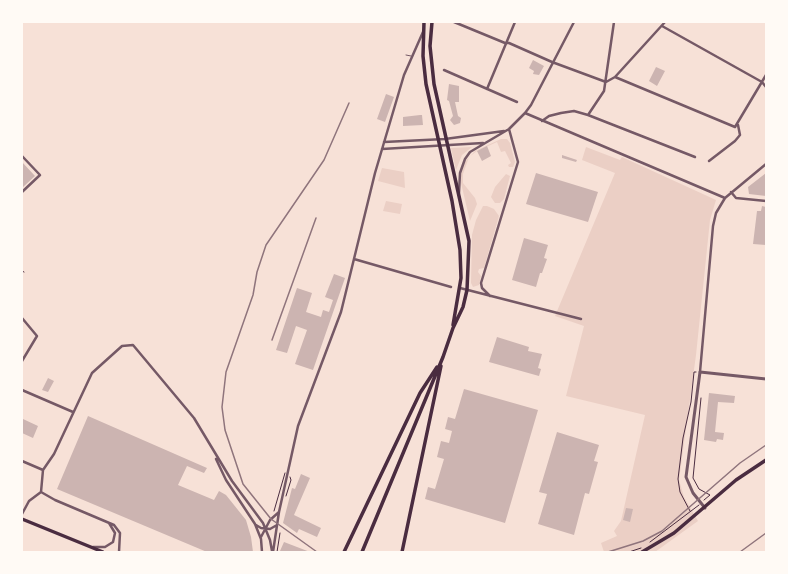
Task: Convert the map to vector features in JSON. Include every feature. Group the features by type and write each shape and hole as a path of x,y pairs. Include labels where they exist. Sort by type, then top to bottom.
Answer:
{"main road":[{"path":"424,22 423,56 426,84 459,242 461,268 460,288 453,328"},
{"path":"362,552 443,357 453,328 464,307 467,290 469,241 445,139 432,69 430,46 432,22"},
{"path":"402,552 443,357"},
{"path":"344,552 420,393 443,357"},
{"path":"642,550 674,533 736,480 766,460"},
{"path":"22,519 103,552"}],"street":[{"path":"454,22 505,43 509,43 552,62 606,82 615,77 665,22"},
{"path":"487,89 515,22"},
{"path":"459,200 461,166 470,152 509,129 525,113 531,105 574,22"},
{"path":"588,115 604,91 614,22"},
{"path":"662,26 762,82 766,87"},
{"path":"273,552 278,524 278,512 298,426 341,312 384,142 411,56 423,31"},
{"path":"444,70 517,102"},
{"path":"709,161 736,140 740,135 737,126 766,75"},
{"path":"615,77 737,126"},
{"path":"542,121 549,116 561,112 574,112 588,115 695,157"},
{"path":"525,113 724,198"},
{"path":"490,296 482,288 482,279 518,162 509,129"},
{"path":"384,142 438,140 505,131"},
{"path":"382,149 439,147 484,143"},
{"path":"22,156 40,175 22,192"},
{"path":"704,508 693,493 686,477 700,372 713,226 716,213 724,198 766,164"},
{"path":"731,192 736,198 766,201"},
{"path":"354,259 451,287"},
{"path":"460,288 582,319"},
{"path":"22,318 37,336 22,361"},
{"path":"42,492 43,470 54,454 92,373 122,346 133,345 194,418 213,451 265,528 273,552"},
{"path":"700,372 766,379"},
{"path":"22,390 73,412"},
{"path":"213,451 226,480 259,532 262,552"},
{"path":"22,461 43,470"},
{"path":"22,514 30,501 42,492"},
{"path":"42,492 55,500 112,523 120,531 121,537 119,552"},
{"path":"261,539 270,520 278,512"},
{"path":"259,518 270,520"},
{"path":"92,547 105,547 112,544 114,540 114,529 104,520"},
{"path":"254,522 259,527 265,528 270,528 278,524"}],"lane":[{"path":"406,55 411,56"}],"path":[{"path":"646,545 691,512 684,501 678,479 694,372 700,372"},
{"path":"701,398 693,478 699,489 710,495"},
{"path":"278,512 274,511 284,473"},
{"path":"630,552 642,550"}],"shaded area":[{"path":"501,139 507,139 510,143 515,162 513,167 509,167 508,165 511,163 505,151 501,152 497,142 477,151 470,156 475,151"},
{"path":"472,147 462,155 456,170 451,148"},
{"path":"586,147 620,160 622,157 716,200 710,220 696,355 679,480 684,497 698,521 655,552 604,552 601,543 617,536 614,531 621,521 645,415 566,396 584,326 555,316 615,173 582,160"},
{"path":"469,158 463,174 463,183 475,198 477,204 470,221 461,183 461,171 463,164"},
{"path":"382,168 404,172 405,188 378,181"},
{"path":"506,174 510,176 504,199 500,203 495,203 491,197 495,187"},
{"path":"386,201 402,204 400,214 383,211"},
{"path":"483,206 494,209 499,216 484,268 479,269 478,272 481,276 479,285 473,287 471,283 472,235 476,220"}],"building":[{"path":"533,60 544,66 539,75 533,74 534,71 529,68"},
{"path":"656,67 665,71 657,86 649,81"},
{"path":"449,84 459,86 459,102 455,102 458,116 461,118 460,123 454,125 450,120 453,116 449,101 447,100"},
{"path":"386,94 394,97 385,122 377,119"},
{"path":"422,115 423,125 403,126 403,117"},
{"path":"487,146 491,156 482,161 477,151"},
{"path":"562,155 577,160 576,162 562,158"},
{"path":"22,162 35,176 22,188"},
{"path":"536,173 598,192 588,222 526,204"},
{"path":"766,173 766,196 749,194 748,187"},
{"path":"762,206 766,207 766,245 753,244 757,211 761,211"},
{"path":"524,238 548,245 544,258 547,259 542,273 540,273 536,287 512,280"},
{"path":"334,274 345,278 313,370 295,364 307,330 296,326 287,353 276,350 297,288 312,293 306,312 321,317 323,310 329,312 333,300 325,297"},
{"path":"497,337 529,347 528,351 542,354 538,368 541,369 539,376 489,362"},
{"path":"48,378 54,381 48,392 42,390"},
{"path":"464,389 538,410 505,523 425,499 428,487 435,489 444,459 437,457 441,441 449,443 452,431 445,429 448,417 455,419"},
{"path":"709,393 735,396 734,403 718,402 715,432 724,433 723,440 717,439 716,442 704,440"},
{"path":"88,416 207,468 204,473 187,466 178,485 214,500 219,491 226,495 246,520 251,537 253,552 207,552 57,489"},
{"path":"23,419 38,426 33,438 22,433"},
{"path":"557,432 599,445 594,461 598,462 589,494 585,493 574,535 538,524 547,494 539,492"},
{"path":"301,474 310,478 294,515 321,528 317,537 299,529 297,533 283,523 292,488 295,489"},
{"path":"626,508 633,509 630,522 623,520"},
{"path":"284,542 310,552 280,551"}],"railway":[{"path":"317,552 271,519 243,484 225,430 222,407 226,372 253,295 257,272 266,245 324,160 349,103"},
{"path":"272,340 316,218"},
{"path":"608,552 643,541 662,531 740,463 766,445"},
{"path":"740,552 766,533"}]}
